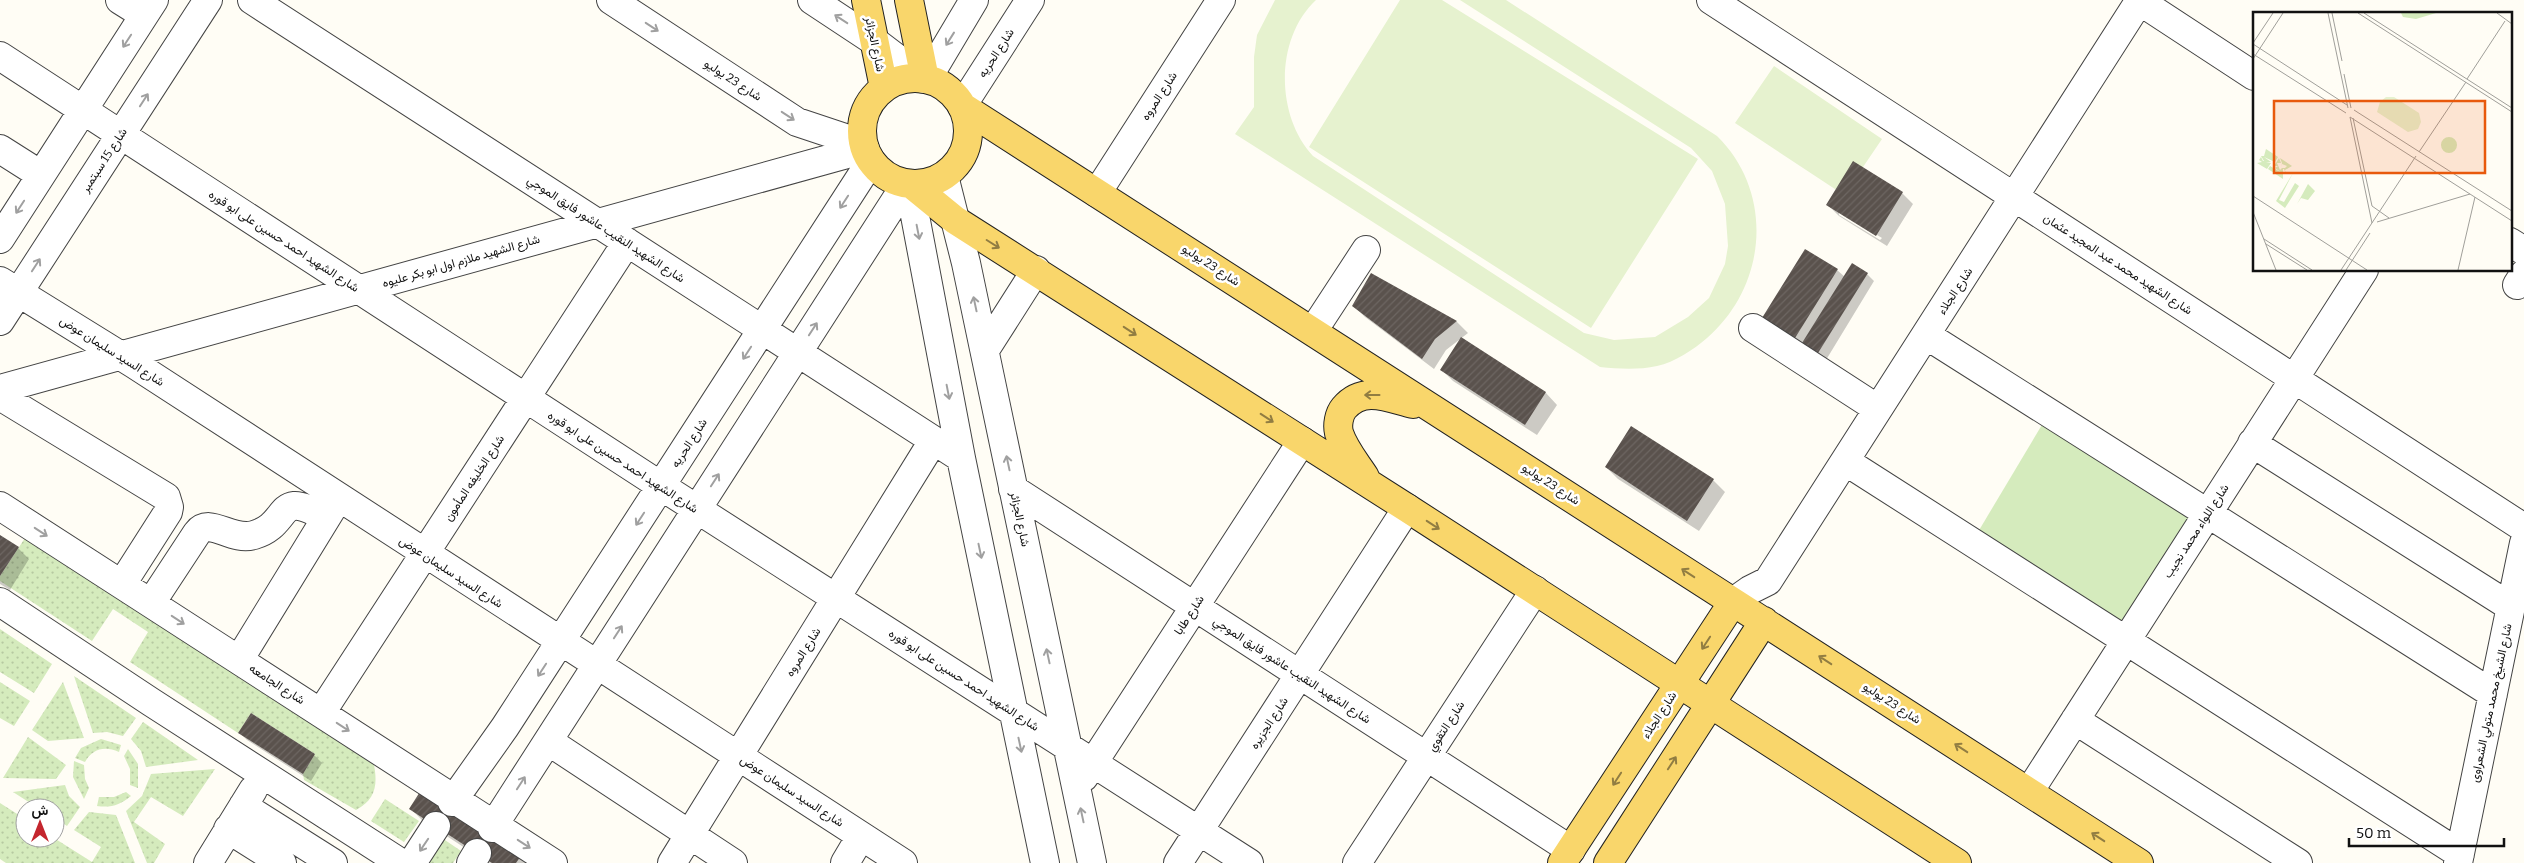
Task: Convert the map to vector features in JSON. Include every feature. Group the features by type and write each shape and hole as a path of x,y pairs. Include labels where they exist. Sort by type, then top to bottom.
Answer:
{"main road":[{"name":"شارع الجزائر","path":"866,0 884,88"},
{"path":"909,0 925,79"},
{"path":"909,184 928,183 944,176 962,158 967,145 968,120 963,106 941,84 925,79 903,79 884,88 875,96 865,113 862,132 866,151 886,176 909,184 955,220 1535,590 1957,863"},
{"name":"شارع 23 يوليو","path":"963,106 2139,863"},
{"path":"1370,485 1342,440 1338,430 1342,411 1348,403 1357,397 1376,394 1436,410"},
{"name":"شارع الجلاء","path":"1566,856 1733,602"},
{"path":"1608,863 1764,621"}],"street":[{"path":"0,239 149,8 120,0"},
{"name":"شارع 15 سبتمبر","path":"0,321 9,287 121,135 208,0"},
{"name":"شارع الشهيد النقيب عاشور فايق الموجي","path":"252,0 961,458"},
{"name":"شارع 23 يوليو","path":"611,0 797,122 866,151"},
{"path":"812,0 874,41 925,79 974,0"},
{"name":"شارع الحريه","path":"963,106 1030,0"},
{"name":"شارع المروه","path":"1097,192 1221,0"},
{"name":"شارع الشهيد محمد عبد المجيد عثمان","path":"1711,0 2524,528"},
{"path":"2139,0 2253,75"},
{"name":"شارع الجلاء","path":"1733,602 1750,590 1768,581 2015,197 2139,0"},
{"name":"شارع الشهيد احمد حسين على ابو قوره","path":"0,56 661,486 1249,863"},
{"path":"0,149 41,175"},
{"name":"شارع الشهيد ملازم اول ابو بكر عليوه","path":"0,389 597,223 866,151"},
{"name":"شارع الحريه","path":"453,800 505,727 762,330 866,151"},
{"name":"شارع الجزائر","path":"944,176 985,350 1092,863"},
{"path":"493,826 909,184"},
{"path":"909,184 961,458 1045,863"},
{"name":"شارع الخليفه المأمون","path":"321,713 627,242"},
{"path":"2512,243 2524,252"},
{"path":"1313,331 1366,250"},
{"path":"985,350 1036,270"},
{"name":"شارع اللواء محمد نجيب","path":"2029,792 2363,271"},
{"name":"شارع السيد سليمان عوض","path":"9,287 121,356 332,508 424,554 903,863"},
{"path":"1753,328 1878,409"},
{"path":"1926,335 2493,694"},
{"path":"0,396 166,497 169,507 168,512 122,584"},
{"name":"شارع المروه","path":"672,863 933,441"},
{"name":"شارع طابا","path":"1076,788 1302,441"},
{"path":"2252,443 2510,607"},
{"path":"1845,460 2126,640 2459,858"},
{"name":"شارع الشهيد النقيب عاشور فايق الموجي","path":"1013,489 1426,757 1566,856"},
{"path":"151,603 197,533 203,527 216,527 234,536 254,535 271,526 288,507 299,505 309,508 332,508"},
{"name":"شارع الجامعه","path":"0,506 553,863"},
{"path":"239,660 332,508"},
{"name":"شارع الجزيره","path":"1178,863 1407,508"},
{"name":"شارع الشيخ محمد متولي الشعراوى","path":"2459,858 2524,543"},
{"path":"1764,621 1768,601 1768,581"},
{"name":"شارع التقوي","path":"1357,863 1535,590"},
{"path":"0,602 401,863"},
{"path":"2075,720 2298,863"},
{"path":"548,741 733,863"},
{"path":"208,863 262,774"},
{"path":"243,806 333,863"},
{"path":"412,863 436,826"},
{"path":"228,829 282,863"},
{"path":"845,863 862,836"}],"green space":[{"path":"1275,0 1316,0 1303,16 1293,35 1287,55 1285,77 1286,99 1292,120 1301,139 1313,156 1584,333 1614,340 1655,337 1688,317 1709,298 1725,264 1728,246 1725,204 1712,171 1691,148 1460,0 1506,0 1717,136 1736,159 1748,184 1755,211 1756,239 1752,266 1742,293 1727,317 1702,342 1670,362 1643,368 1600,367 1235,134 1254,107 1254,57 1257,35"},
{"path":"1400,0 1442,0 1698,159 1591,328 1309,147"},
{"path":"1774,66 1882,139 1844,195 1735,123"},
{"path":"2049,413 2207,513 2126,640 1972,542"},
{"path":"25,538 374,765 376,779 374,792 371,797 356,810 304,780 303,774 315,754 251,713 238,733 130,662 148,632 113,609 92,641 0,581 0,576"},
{"path":"0,629 52,664 34,693 0,672"},
{"path":"74,676 136,718 123,736 107,732 93,733"},
{"path":"0,682 30,701 14,726 0,718"},
{"path":"63,682 84,738 48,741 32,730"},
{"path":"143,722 198,760 146,767 141,751 131,739"},
{"path":"28,737 66,765 56,779 3,778"},
{"path":"101,739 121,745 119,752 109,749 96,751 85,762 75,758 81,748"},
{"path":"128,749 138,764 138,788 130,785 130,769 124,756"},
{"path":"74,761 84,765 85,779 89,788 84,799 73,777"},
{"path":"215,769 183,816 151,797 134,822 165,844 154,863 147,863 126,811 142,796 151,774"},
{"path":"65,785 69,796 80,807 67,826 65,825 65,798 22,798 13,792"},
{"path":"126,792 131,796 119,804 107,807 97,806 99,797 114,797"},
{"path":"385,799 419,821 404,842 371,821"},
{"path":"0,803 15,813 15,848 65,848 65,845 92,862 101,847 74,830 89,812 116,815 135,863 6,863 0,859"},
{"path":"442,838 461,851 453,863 427,863"}],"building":[{"path":"1853,161 1903,192 1876,236 1826,205"},
{"path":"1805,249 1838,269 1795,338 1762,318"},
{"path":"1852,263 1868,273 1818,353 1802,343"},
{"path":"1371,273 1457,321 1435,339 1422,359 1352,306"},
{"path":"1461,337 1546,392 1525,425 1440,370"},
{"path":"1631,426 1714,479 1687,521 1605,467"},
{"path":"0,535 19,547 0,576"},
{"path":"251,713 315,754 303,774 238,733"},
{"path":"425,784 525,850 516,863 492,863 409,809"}]}
